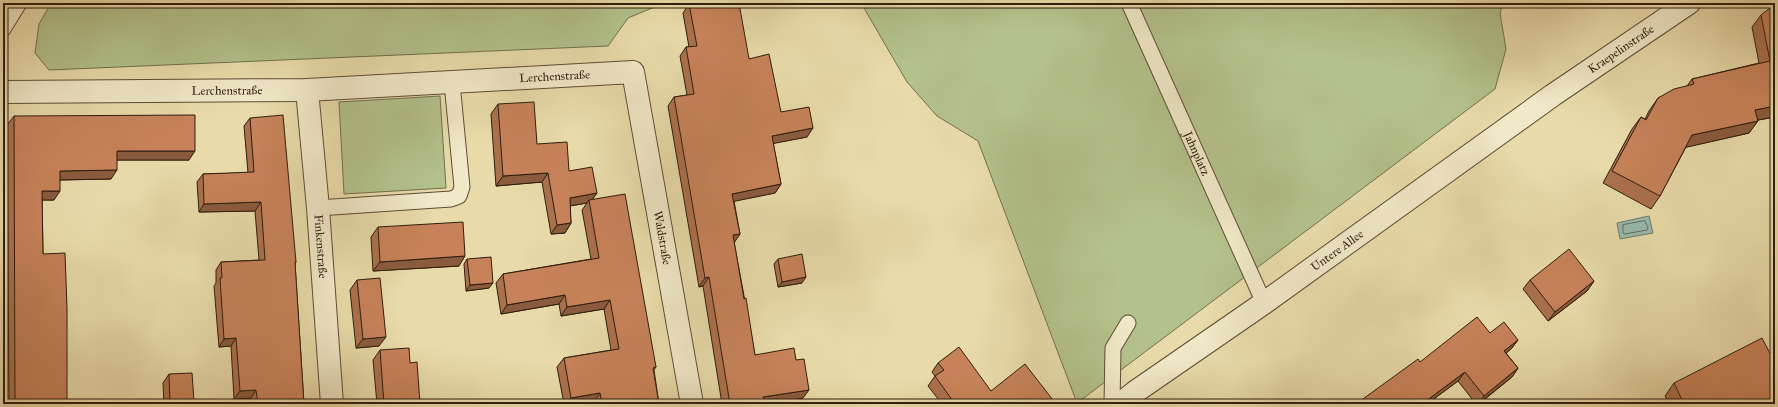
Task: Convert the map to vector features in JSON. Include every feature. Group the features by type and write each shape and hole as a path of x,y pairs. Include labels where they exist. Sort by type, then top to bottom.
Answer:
{"street":[{"name":"Kraepelinstraße","path":"1553,95 1689,3"},
{"name":"Lerchenstraße","path":"3,92 307,90 633,72"},
{"name":"Waldstraße","path":"633,72 692,404"},
{"name":"Finkenstraße","path":"307,90 318,208 332,404"},
{"name":"Untere Allee","path":"1120,404 1135,392 1264,304 1553,95"}],"lane":[{"path":"3,29 19,3"},
{"name":"Jahnplatz","path":"1129,3 1264,304"},
{"path":"318,208 451,199 459,196 462,187 452,82"},
{"path":"1112,404 1113,348 1128,323"}],"green space":[{"path":"51,3 664,3 628,18 608,46 49,70 35,53 39,24"},
{"path":"861,3 1503,3 1500,13 1506,49 1495,89 1077,403 978,141 937,116 907,82"},
{"path":"440,96 446,188 344,194 339,102"}],"water":[{"path":"1649,216 1653,233 1620,239 1617,223"}],"building":[{"path":"739,3 749,59 769,54 781,112 809,107 813,128 772,136 781,184 732,194 740,234 733,235 744,299 746,298 755,355 794,348 796,360 804,359 809,390 763,397 764,404 730,404 709,277 705,278 674,97 694,94 686,47 697,46 689,4"},
{"path":"1775,4 1775,106 1755,110 1758,121 1692,135 1660,196 1612,171 1641,117 1646,120 1658,98 1674,89 1694,84 1692,79 1770,61 1761,15"},
{"path":"534,102 537,144 567,142 569,171 592,167 597,193 570,198 571,223 557,225 548,173 503,176 498,104"},
{"path":"195,115 195,151 117,151 117,170 60,171 60,191 42,191 43,254 65,253 67,308 67,404 15,404 14,116"},
{"path":"283,115 296,262 304,404 258,404 256,390 240,391 236,338 224,339 220,278 222,278 221,262 265,260 261,202 204,204 203,174 254,172 250,118"},
{"path":"625,194 656,367 653,368 659,404 602,404 600,393 571,398 564,358 619,349 610,300 567,307 565,295 507,305 503,274 599,258 589,200"},
{"path":"463,222 465,256 380,262 378,227"},
{"path":"1569,249 1594,281 1555,312 1530,280"},
{"path":"802,254 806,277 782,282 778,259"},
{"path":"491,257 493,283 470,285 467,259"},
{"path":"380,278 386,337 363,339 357,280"},
{"path":"1477,317 1490,333 1504,322 1518,340 1504,351 1518,368 1484,396 1465,372 1422,404 1356,404 1418,359 1420,362"},
{"path":"1762,338 1775,363 1775,400 1767,404 1684,404 1674,383"},
{"path":"959,347 991,391 1025,364 1053,400 1049,404 955,404 935,376 944,370 938,363"},
{"path":"409,348 410,363 417,362 420,404 384,404 380,350"},
{"path":"192,373 194,401 200,401 201,404 170,404 169,374"}]}
